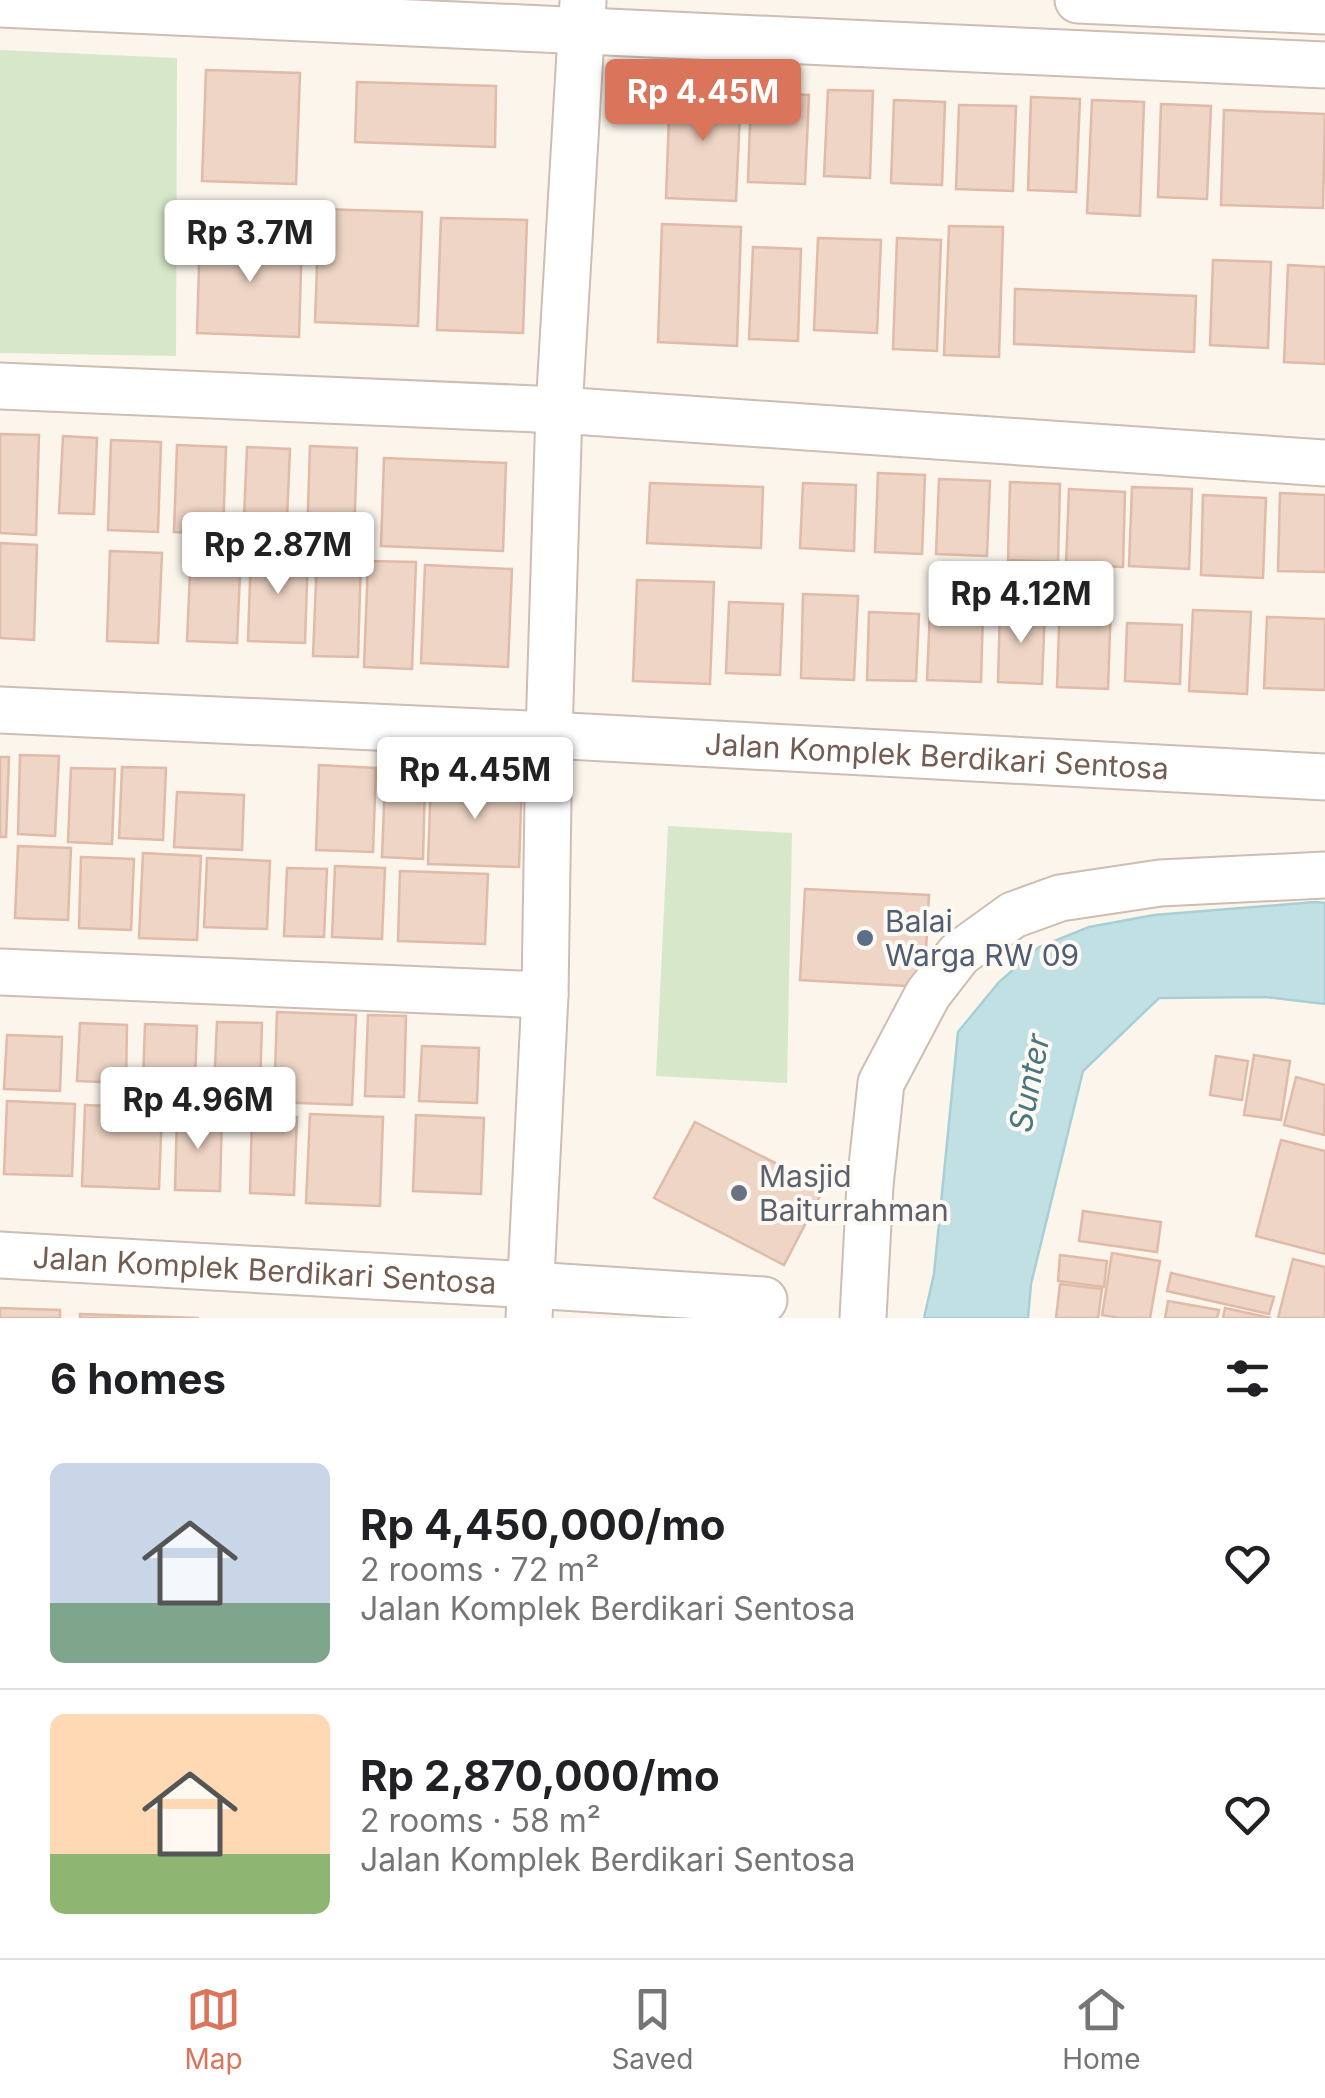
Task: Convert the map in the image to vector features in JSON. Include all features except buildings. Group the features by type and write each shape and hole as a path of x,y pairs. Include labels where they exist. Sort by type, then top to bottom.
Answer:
{"street":[{"path":"1078,0 1325,11"},
{"path":"22,3 582,16 1325,65"},
{"name":"Jalan Komplek Berdikari Sentosa","path":"530,1301 545,995 559,410 582,16"},
{"path":"0,386 559,410 1325,463"},
{"name":"Jalan Komplek Berdikari Sentosa","path":"0,710 1325,777"},
{"path":"863,1318 870,1185 881,1083 928,994 960,954 1013,915 1060,898 1160,883 1325,875"},
{"path":"0,972 545,995"},
{"name":"Jalan Komplek Berdikari Sentosa","path":"0,1255 530,1301 764,1300"}],"green space":[{"path":"0,50 177,58 176,356 0,353"},
{"path":"668,826 792,833 787,1083 656,1076"}],"water":[{"name":"Sunter","path":"1325,903 1325,1004 1265,997 1159,998 1083,1071 1031,1284 1028,1318 924,1318 934,1274 958,1032 999,982 1039,947 1089,927 1154,915"}],"place":[{"name":"Balai Warga RW 09","path":"865,938"},
{"name":"Masjid Baiturrahman","path":"739,1193"}]}
